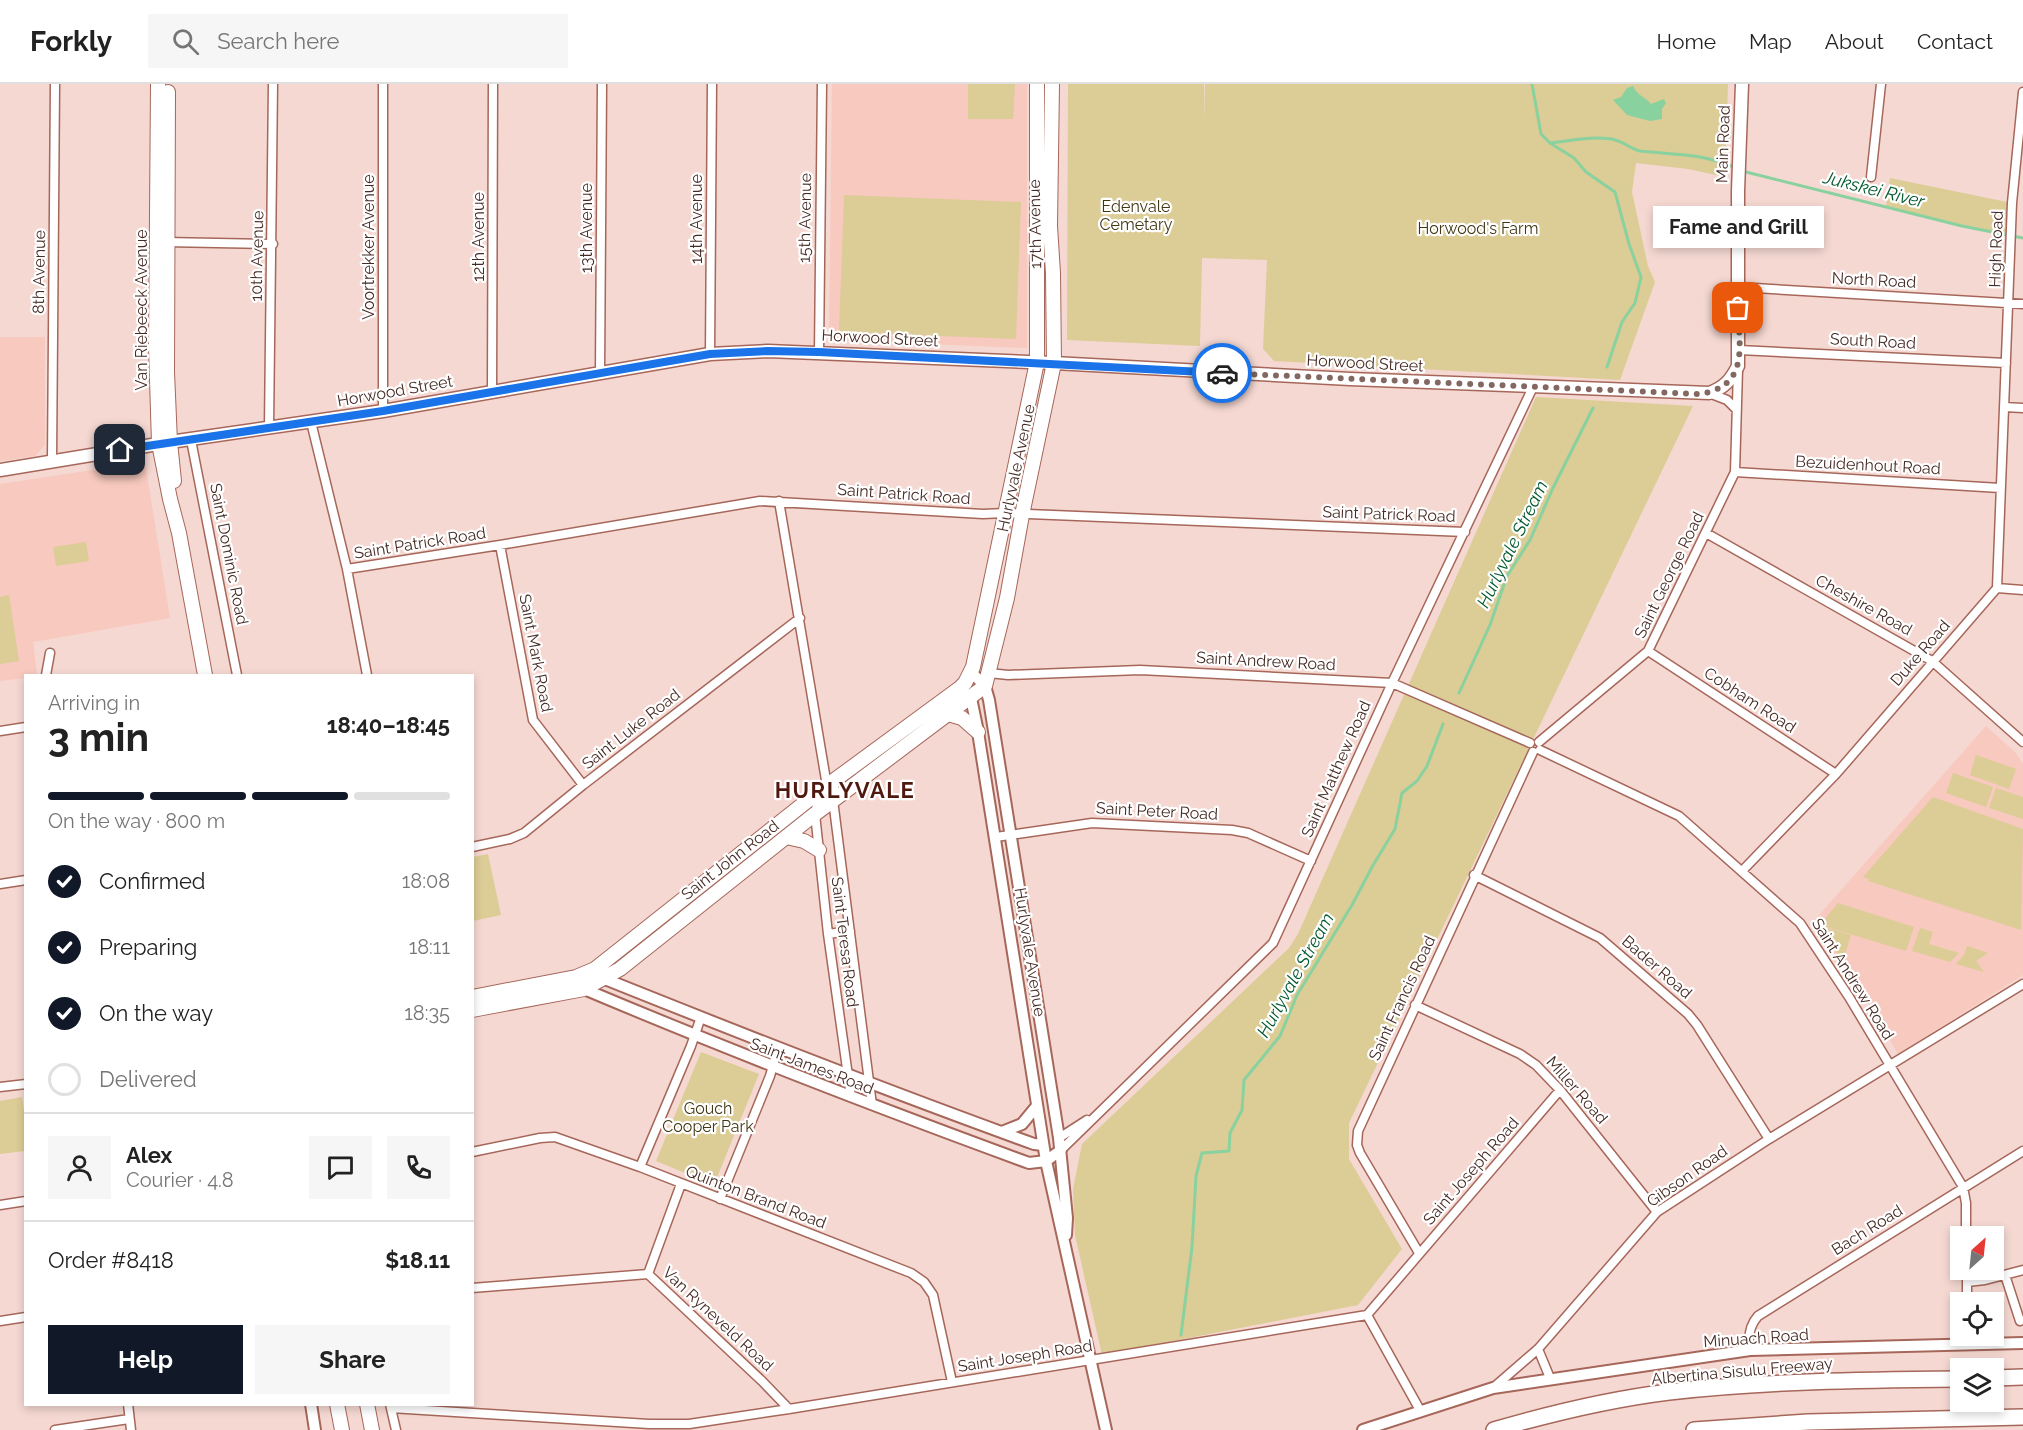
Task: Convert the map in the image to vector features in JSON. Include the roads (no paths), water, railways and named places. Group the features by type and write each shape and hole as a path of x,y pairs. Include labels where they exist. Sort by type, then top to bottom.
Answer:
{"highway":[{"path":"2004,1378 2023,1377"},
{"name":"Albertina Sisulu Freeway","path":"1494,1430 1572,1410 1668,1393 1803,1382 1950,1379"},
{"path":"1694,1430 1808,1422 2023,1417"}],"main road":[{"name":"Van Riebeeck Avenue","path":"158,84 164,443 205,674"},
{"name":"Van Riebeeck Avenue","path":"162,242 168,84"},
{"name":"17th Avenue","path":"1037,84 1037,362"},
{"name":"17th Avenue","path":"1052,84 1050,226 1054,363"},
{"name":"Main Road","path":"1739,350 1738,191 1742,84"},
{"path":"1708,393 1718,390 1727,383 1738,366 1739,350"},
{"name":"Horwood Street","path":"0,470 383,411 710,354 768,351 1037,362 1218,373 1708,393"},
{"name":"Hurlyvale Avenue","path":"960,688 971,672 1037,362"},
{"name":"Hurlyvale Avenue","path":"987,679 1007,598 1054,363"},
{"path":"939,702 963,675 978,638"},
{"name":"Saint John Road","path":"474,1010 580,983 600,974 620,969 833,800 971,698 987,679"},
{"name":"Saint John Road","path":"600,974 827,786 960,688"},
{"path":"948,714 962,718 978,732"},
{"path":"786,837 804,841 819,850"},
{"name":"Saint John Road","path":"474,997 580,983"},
{"path":"337,1406 342,1430"},
{"path":"368,1406 372,1430"}],"street":[{"name":"8th Avenue","path":"52,461 55,84"},
{"name":"10th Avenue","path":"269,428 273,244 273,84"},
{"name":"Voortrekker Avenue","path":"383,84 383,411"},
{"name":"12th Avenue","path":"492,391 493,84"},
{"name":"13th Avenue","path":"600,373 602,84"},
{"name":"14th Avenue","path":"710,354 712,84"},
{"name":"15th Avenue","path":"819,352 822,84"},
{"path":"1871,177 1881,84"},
{"name":"High Road","path":"2004,406 2012,203 2023,92"},
{"path":"162,242 273,244"},
{"name":"North Road","path":"1738,287 2023,304"},
{"name":"South Road","path":"1739,350 2006,363"},
{"name":"Saint George Road","path":"1535,747 1648,651 1735,472 1738,366"},
{"name":"Saint Matthew Road","path":"1046,1161 1061,1150 1159,1052 1264,953 1279,932 1392,683 1533,387"},
{"path":"1708,393 1727,400 1736,409"},
{"path":"2023,408 2004,406 1997,588 2023,590"},
{"path":"310,422 347,569 367,674"},
{"name":"Saint Dominic Road","path":"191,440 237,674"},
{"name":"Bezuidenhout Road","path":"1735,472 2000,488"},
{"name":"Saint Patrick Road","path":"347,569 754,502 779,501 983,514 1005,513 1465,532"},
{"name":"Saint Teresa Road","path":"779,501 827,786 833,800 872,1106"},
{"name":"Cheshire Road","path":"1706,533 1932,661 2023,742"},
{"name":"Saint Mark Road","path":"501,545 533,720 583,785"},
{"name":"Duke Road","path":"1742,871 1836,774 1997,588"},
{"name":"Saint Luke Road","path":"474,846 520,835 800,618"},
{"name":"Cobham Road","path":"1648,651 1836,774"},
{"path":"46,674 50,653"},
{"name":"Saint Andrew Road","path":"987,679 1008,675 1140,670 1392,683 1674,813 1805,928 1963,1187 1966,1226"},
{"path":"971,672 987,679"},
{"name":"Hurlyvale Avenue","path":"987,679 1061,1150 1067,1218 1065,1244"},
{"path":"960,688 971,698"},
{"name":"Hurlyvale Avenue","path":"971,698 996,837 1036,1107 1049,1179 1106,1430"},
{"path":"0,731 24,727"},
{"name":"Saint Francis Road","path":"1419,1253 1360,1153 1357,1137 1361,1122 1535,747"},
{"name":"Saint Teresa Road","path":"827,786 815,814 828,934 850,1097"},
{"name":"Saint Peter Road","path":"996,837 1092,823 1232,830 1248,833 1311,861"},
{"name":"Bader Road","path":"1474,875 1600,938 1688,1014 1769,1139"},
{"path":"0,884 24,880"},
{"path":"828,934 850,931"},
{"name":"Saint James Road","path":"600,974 778,1048 1001,1132 1043,1145"},
{"name":"Saint James Road","path":"580,983 694,1035 872,1106 1029,1163 1046,1161"},
{"name":"Gibson Road","path":"1363,1430 1492,1388 1538,1348 1657,1212 1769,1139 2023,984"},
{"name":"Miller Road","path":"1415,1005 1520,1054 1536,1065 1560,1090 1657,1212"},
{"path":"640,1167 701,1017"},
{"path":"720,1199 770,1076 778,1048"},
{"path":"0,1088 24,1084"},
{"name":"Saint Joseph Road","path":"390,1406 667,1425 689,1424 1367,1315 1560,1090"},
{"path":"1001,1132 1022,1124 1036,1107"},
{"name":"Saint Matthew Road","path":"1043,1145 1098,1114"},
{"name":"Quinton Brand Road","path":"474,1152 555,1137 640,1167 918,1276 933,1295 952,1383"},
{"name":"Bach Road","path":"1750,1350 1748,1338 1752,1323 1758,1317 2023,1151"},
{"path":"1029,1163 1049,1179"},
{"path":"648,1274 681,1184"},
{"path":"0,1205 24,1201"},
{"path":"1967,1292 1967,1282 1985,1280 2023,1270"},
{"name":"Van Ryneveld Road","path":"474,1288 648,1274 789,1409"},
{"path":"2005,1275 2020,1321"},
{"path":"1367,1315 1421,1412"},
{"path":"0,1321 24,1317"},
{"name":"Minuach Road","path":"1492,1388 1750,1350 1950,1341"},
{"name":"Minuach Road","path":"2004,1342 2023,1343"},
{"path":"1538,1348 1550,1378"},
{"path":"128,1406 131,1430"},
{"path":"311,1406 315,1430"},
{"path":"390,1406 396,1430"},
{"path":"55,1430 129,1419"}],"waterway":[{"name":"Hurlyvale Stream","path":"1532,84 1541,134 1550,143 1608,139 1640,151 1700,157 1736,168"},
{"name":"Jukskei River","path":"1550,143 1574,158 1586,172 1615,192 1629,244 1641,277 1635,303 1622,322 1607,367"},
{"name":"Jukskei River","path":"1742,171 1962,226 2023,238"},
{"name":"Hurlyvale Stream","path":"1459,693 1490,625 1507,576 1530,540 1593,408"},
{"name":"Hurlyvale Stream","path":"1181,1335 1192,1247 1196,1176 1202,1153 1229,1151 1230,1133 1242,1110 1244,1080 1280,1036 1297,995 1395,829 1402,793 1417,781 1427,766 1443,724"}],"place":[{"name":"Fame and Grill","path":"1738,308"}],"district":[{"name":"HURLYVALE","path":"845,790"}],"park label":[{"name":"Edenvale Cemetary","path":"1136,215"},
{"name":"Horwood's Farm","path":"1478,228"},
{"name":"Gouch Cooper Park","path":"708,1117"}]}
